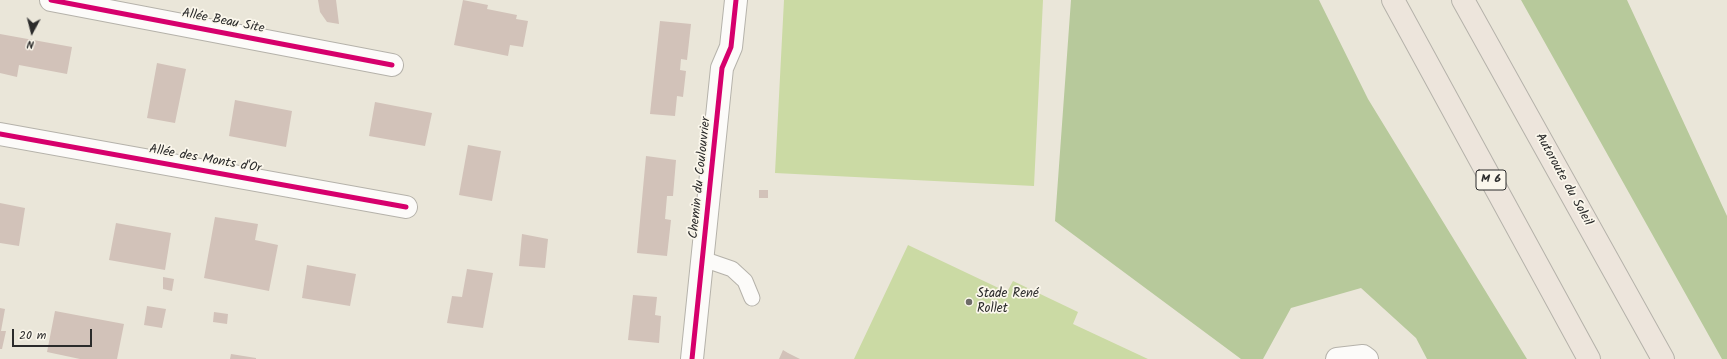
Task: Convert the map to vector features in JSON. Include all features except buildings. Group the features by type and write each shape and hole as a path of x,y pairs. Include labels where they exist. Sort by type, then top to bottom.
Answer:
{"highway":[{"name":"M 6","path":"1393,0 1589,359"},
{"name":"Autoroute du Soleil","path":"1463,0 1663,359"}],"street":[{"name":"Allée Beau Site","path":"51,0 392,65"},
{"name":"Chemin du Coulouvrier","path":"692,359 722,68 731,47 736,0"},
{"name":"Allée des Monts d'Or","path":"0,134 406,207"},
{"path":"1337,359 1363,356 1367,359"}],"lane":[{"path":"703,259 732,269 745,281 752,298"}],"green space":[{"path":"784,0 1043,0 1034,186 775,173"},
{"path":"1071,0 1319,0 1368,99 1527,359 1427,359 1416,338 1361,288 1291,308 1263,359 1241,359 1055,221"},
{"path":"1521,0 1627,0 1727,216 1727,359 1722,359"},
{"name":"Stade René Rollet","path":"908,245 1007,292 1013,281 1078,312 1073,324 1148,359 854,359"}],"cycle path":[{"path":"51,0 392,65"},
{"path":"692,359 722,68 731,47 736,0"},
{"path":"0,134 406,207"}],"place":[{"name":"Stade René Rollet","path":"969,302"}]}
